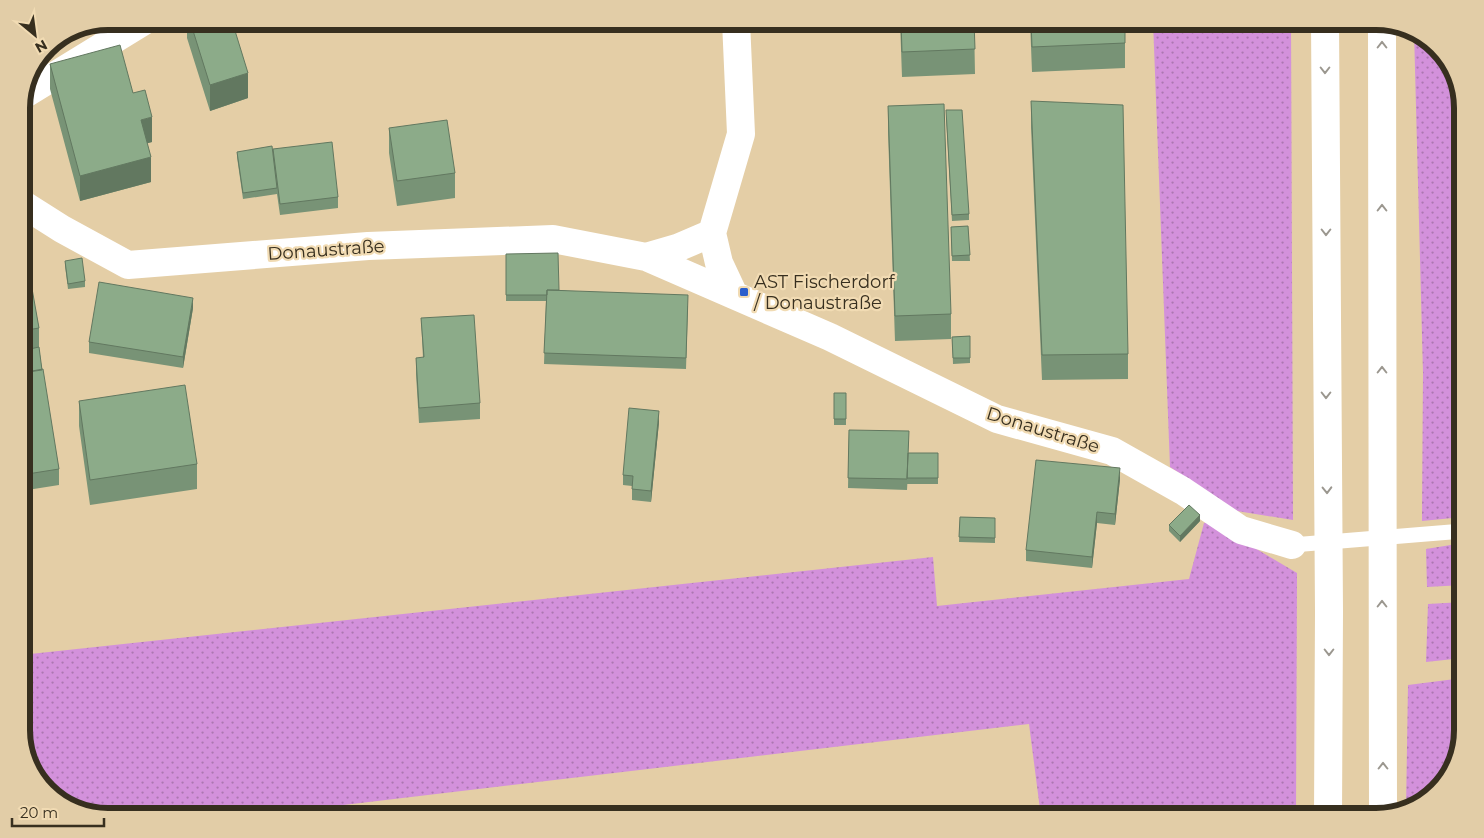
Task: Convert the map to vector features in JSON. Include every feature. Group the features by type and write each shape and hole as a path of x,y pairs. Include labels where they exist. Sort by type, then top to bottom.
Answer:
{"main road":[{"path":"33,89 129,30"},
{"path":"734,294 719,263 712,233 742,134 736,30"},
{"path":"1325,30 1329,612 1328,808"},
{"path":"1382,31 1383,807"},
{"name":"Donaustraße","path":"30,209 62,229 128,265 368,246 553,239 646,258 734,294 830,337 997,419 1112,451 1183,491 1241,530 1292,545"},
{"name":"Donaustraße","path":"646,258 677,248 712,233"}],"lane":[{"path":"1292,545 1454,532"}],"shaded area":[{"path":"1153,30 1291,30 1293,520 1237,511 1170,467"},
{"path":"1414,40 1427,49 1441,65 1450,83 1454,103 1454,518 1422,521 1423,373"},
{"path":"1211,522 1297,573 1296,808 1040,808 1029,724 318,808 108,808 88,805 69,798 49,781 38,765 31,745 30,654 933,557 937,606 1189,579 1204,523"},
{"path":"1454,544 1454,586 1427,587 1426,549"},
{"path":"1454,603 1454,659 1426,662 1428,604"},
{"path":"1454,679 1454,730 1451,750 1444,769 1424,792 1406,802 1408,685"}],"building":[{"path":"193,30 235,30 248,73 210,85"},
{"path":"901,30 974,30 975,49 902,52"},
{"path":"1031,30 1125,30 1125,43 1032,47"},
{"path":"120,45 133,93 145,90 152,117 141,120 151,157 80,176 50,64"},
{"path":"1031,101 1123,105 1128,354 1042,355"},
{"path":"944,104 951,314 895,316 888,106"},
{"path":"946,110 962,110 969,214 952,215"},
{"path":"447,120 455,173 397,181 389,128"},
{"path":"332,142 338,197 280,204 273,149"},
{"path":"272,146 277,188 243,193 237,152"},
{"path":"968,226 970,255 952,256 951,227"},
{"path":"558,253 559,290 547,290 547,295 506,295 506,254"},
{"path":"82,258 85,281 68,284 65,261"},
{"path":"30,277 39,328 30,330"},
{"path":"99,282 193,298 183,357 89,342"},
{"path":"547,290 688,295 686,358 544,353"},
{"path":"474,315 480,403 419,408 416,358 424,357 421,318"},
{"path":"970,336 970,358 953,358 952,337"},
{"path":"39,347 42,370 30,372 30,349"},
{"path":"43,369 59,469 30,474 30,371"},
{"path":"185,385 197,464 90,480 79,401"},
{"path":"834,393 846,393 846,419 834,419"},
{"path":"629,408 659,411 651,491 632,489 633,476 623,475"},
{"path":"849,430 909,431 907,479 848,478"},
{"path":"908,453 938,453 938,478 907,478"},
{"path":"1036,460 1120,468 1115,514 1097,512 1092,557 1026,550"},
{"path":"1189,505 1200,515 1180,536 1169,525"},
{"path":"960,517 995,518 995,538 959,537"}],"place":[{"name":"AST Fischerdorf / Donaustraße","path":"744,292"}]}
